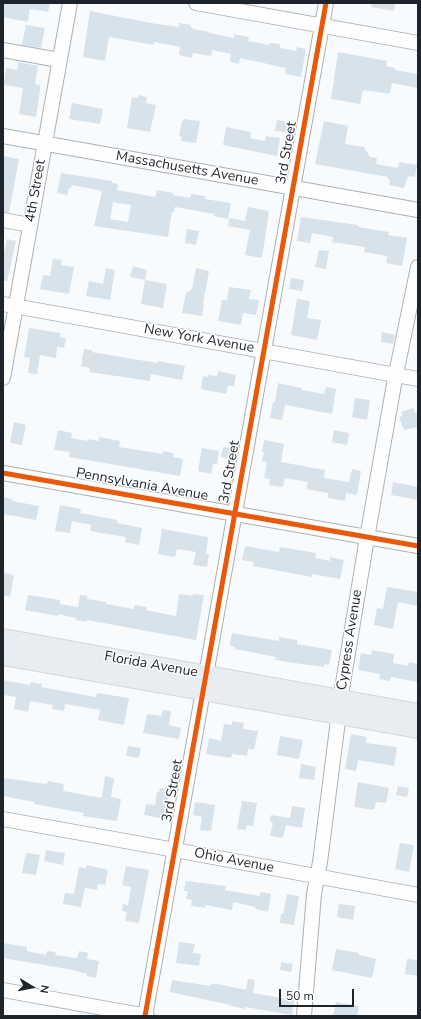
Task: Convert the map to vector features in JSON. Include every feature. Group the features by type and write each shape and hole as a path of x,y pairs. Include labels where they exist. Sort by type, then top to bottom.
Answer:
{"main road":[{"name":"Florida Avenue","path":"3,638 204,683"},
{"name":"Florida Avenue","path":"3,656 204,683 340,707 418,713"},
{"name":"Florida Avenue","path":"340,707 418,729"}],"street":[{"name":"4th Street","path":"3,378 10,305 30,225 70,3"},
{"path":"196,3 418,43"},
{"name":"3rd Street","path":"146,1016 326,3"},
{"path":"3,50 60,60"},
{"name":"Massachusetts Avenue","path":"3,136 418,210"},
{"path":"3,220 30,225"},
{"name":"Cypress Avenue","path":"304,1016 314,894 318,877 340,707 367,538 396,375 418,267"},
{"name":"New York Avenue","path":"10,305 418,379"},
{"name":"Pennsylvania Avenue","path":"3,473 418,546"},
{"name":"Ohio Avenue","path":"3,819 418,895"},
{"path":"3,990 146,1016"}],"building":[{"path":"3,3 50,3 48,12 30,9 28,22 3,17"},
{"path":"372,3 395,3 394,11 371,7"},
{"path":"90,11 179,27 179,23 191,25 190,27 193,29 209,33 234,38 234,34 249,37 248,41 269,45 269,43 280,44 280,48 296,51 297,47 306,49 301,77 285,74 286,68 240,58 239,64 230,62 231,54 212,50 211,56 193,53 192,58 179,55 180,47 154,42 154,45 109,37 105,61 83,57"},
{"path":"26,25 45,28 41,48 22,45"},
{"path":"338,52 387,61 386,66 395,68 395,70 418,74 418,88 392,83 390,94 363,90 360,104 331,99"},
{"path":"18,62 38,66 35,84 40,85 40,90 36,117 19,114 23,88 4,85 6,68 17,70"},
{"path":"138,95 147,97 146,103 156,105 150,132 127,128 132,97 138,98"},
{"path":"72,103 103,109 100,124 69,119"},
{"path":"184,119 200,121 196,143 181,141 182,137 179,136 182,121"},
{"path":"277,120 288,122 286,132 275,131"},
{"path":"324,121 348,126 345,144 364,147 370,157 377,158 376,164 398,168 399,162 417,165 415,177 408,176 404,188 389,185 390,180 388,177 315,164"},
{"path":"226,127 251,132 250,138 265,141 266,136 280,138 277,156 223,145"},
{"path":"3,156 19,159 9,213 3,212"},
{"path":"61,173 112,181 112,183 118,184 117,190 155,197 157,190 190,198 191,194 205,196 205,199 231,203 228,219 214,216 214,214 175,207 174,212 172,212 168,237 94,226 102,191 72,185 71,188 69,188 67,195 57,193","holes":["113,202 131,205 128,222 110,219"]},
{"path":"248,207 269,211 262,258 245,255 250,230 228,226 229,218 245,221"},
{"path":"301,217 358,225 358,227 389,232 388,235 407,238 402,266 386,263 387,256 364,252 365,247 332,242 333,237 312,233 310,243 297,241"},
{"path":"187,229 199,231 196,245 185,243"},
{"path":"7,239 16,241 7,281 3,281 3,258"},
{"path":"319,250 329,251 326,269 315,267"},
{"path":"53,259 62,260 61,265 74,267 69,294 40,289 43,275 50,276"},
{"path":"133,266 147,270 145,280 130,277"},
{"path":"106,268 115,270 110,300 86,296 89,281 103,284"},
{"path":"196,268 209,271 202,316 182,313 186,292 188,293 188,291 191,291 192,289"},
{"path":"291,278 304,280 302,291 289,289"},
{"path":"145,280 167,284 163,308 141,304"},
{"path":"229,287 251,290 249,299 259,300 256,315 243,313 241,325 218,321 222,300 227,300"},
{"path":"297,299 310,301 307,318 321,320 317,340 291,335"},
{"path":"29,328 60,333 60,337 66,338 64,348 57,347 56,358 40,355 37,374 28,373 30,358 24,357"},
{"path":"382,332 395,335 393,344 381,342"},
{"path":"84,349 92,350 92,352 127,358 158,363 158,361 185,366 182,380 151,374 150,381 89,372 90,368 81,366"},
{"path":"218,371 236,375 234,386 228,386 226,394 201,389 203,376 217,376"},
{"path":"278,383 302,388 302,390 324,394 326,387 336,389 332,414 285,405 282,420 270,418 273,402 275,402"},
{"path":"355,398 370,400 367,420 352,417"},
{"path":"413,408 415,413 418,412 418,427 404,430 399,417 403,416 401,412"},
{"path":"14,422 26,425 22,445 10,443"},
{"path":"58,430 72,433 71,438 87,441 87,439 99,441 99,437 120,441 119,447 163,454 163,451 174,453 173,457 183,459 180,476 69,457 70,452 54,450"},
{"path":"334,430 349,433 347,445 332,442"},
{"path":"264,440 284,444 281,462 325,470 324,478 349,482 352,469 361,471 357,495 346,493 345,501 328,498 328,493 306,489 308,482 285,478 283,487 269,485 270,479 264,478 267,462 262,461"},
{"path":"223,447 234,449 232,459 221,457"},
{"path":"202,448 219,451 217,464 213,464 211,474 198,471"},
{"path":"393,482 418,487 418,500 391,495"},
{"path":"3,497 12,499 12,501 39,506 36,520 3,514"},
{"path":"60,505 81,509 80,513 117,520 117,523 142,528 139,545 125,542 126,537 90,531 91,525 72,521 70,533 55,531"},
{"path":"162,529 208,537 206,554 209,554 207,567 193,565 196,552 177,549 175,557 158,554"},
{"path":"245,546 279,552 280,547 316,553 315,558 330,561 330,557 344,560 340,579 312,574 312,577 253,566 254,562 242,560"},
{"path":"3,573 14,575 10,597 3,595"},
{"path":"387,587 418,592 418,606 398,602 393,629 374,625 377,608 383,609"},
{"path":"179,594 193,596 193,594 204,595 196,640 87,620 87,622 76,620 76,618 58,614 58,616 25,610 28,595 60,600 60,604 78,607 80,595 87,596 87,599 106,602 106,604 134,609 134,605 147,607 146,610 176,616"},
{"path":"232,633 279,641 279,637 297,640 297,644 332,650 329,665 325,664 324,667 275,660 276,657 235,649 235,647 230,646"},
{"path":"372,650 394,654 393,663 408,666 409,662 418,664 418,682 391,677 390,681 379,679 380,674 358,670 361,653 371,655"},
{"path":"3,680 30,685 31,682 42,684 41,687 96,697 97,693 129,698 124,725 98,720 100,710 65,704 64,711 52,709 53,705 30,701 28,712 14,709 16,697 3,695"},
{"path":"163,710 171,711 169,725 181,728 179,739 143,733 147,714 161,716"},
{"path":"232,721 244,723 243,729 258,731 254,750 248,749 247,756 232,754 231,758 206,754 209,738 221,741 224,724 232,725"},
{"path":"351,734 367,737 366,743 397,747 394,766 358,760 356,771 345,769"},
{"path":"280,736 303,740 299,759 277,755"},
{"path":"128,746 141,748 139,758 126,756"},
{"path":"301,764 316,767 314,780 299,778"},
{"path":"105,776 114,778 111,797 121,799 117,821 83,816 84,813 34,804 34,802 3,796 3,778 47,784 48,781 64,784 63,791 102,798"},
{"path":"358,782 389,788 386,803 376,802 374,810 354,807"},
{"path":"398,786 409,788 407,797 396,795"},
{"path":"160,788 168,789 167,794 169,794 165,819 144,815 146,804 155,805 157,792 159,792"},
{"path":"242,801 257,803 253,826 247,825 246,830 237,829"},
{"path":"195,802 215,805 211,831 200,830 202,817 193,815"},
{"path":"292,806 305,808 302,828 286,825 283,838 270,836 273,823 270,822 271,815 290,818"},
{"path":"400,843 414,845 409,872 395,869"},
{"path":"46,850 65,853 63,865 44,861"},
{"path":"27,853 40,855 36,875 22,873"},
{"path":"87,865 108,870 105,885 98,884 97,890 85,888 81,907 63,904 65,893 74,894 79,867 86,868"},
{"path":"126,866 149,870 139,923 125,921 127,912 122,911 123,904 128,905 131,887 122,885"},
{"path":"186,881 226,886 225,890 260,896 260,892 271,894 268,912 255,909 256,907 233,902 232,910 205,905 205,908 191,906 192,900 186,899 188,891 184,891"},
{"path":"287,894 299,896 294,925 280,923"},
{"path":"339,904 355,906 353,920 337,917"},
{"path":"179,942 195,944 193,953 201,954 199,966 176,963"},
{"path":"3,943 27,947 27,951 46,955 47,951 56,952 55,955 77,958 79,951 88,953 87,959 99,961 96,978 73,970 3,958"},
{"path":"336,949 359,953 359,955 376,959 372,978 332,970"},
{"path":"407,959 418,960 418,976 405,974"},
{"path":"281,962 293,964 291,972 280,970"},
{"path":"248,979 255,980 253,993 294,1000 292,1015 245,1007 245,1009 170,992 172,980 211,986 211,984 217,984 246,990"},
{"path":"336,1002 359,1006 357,1016 333,1016"}],"cycle path":[{"path":"145,1016 326,3"},
{"path":"3,473 418,546"}]}
